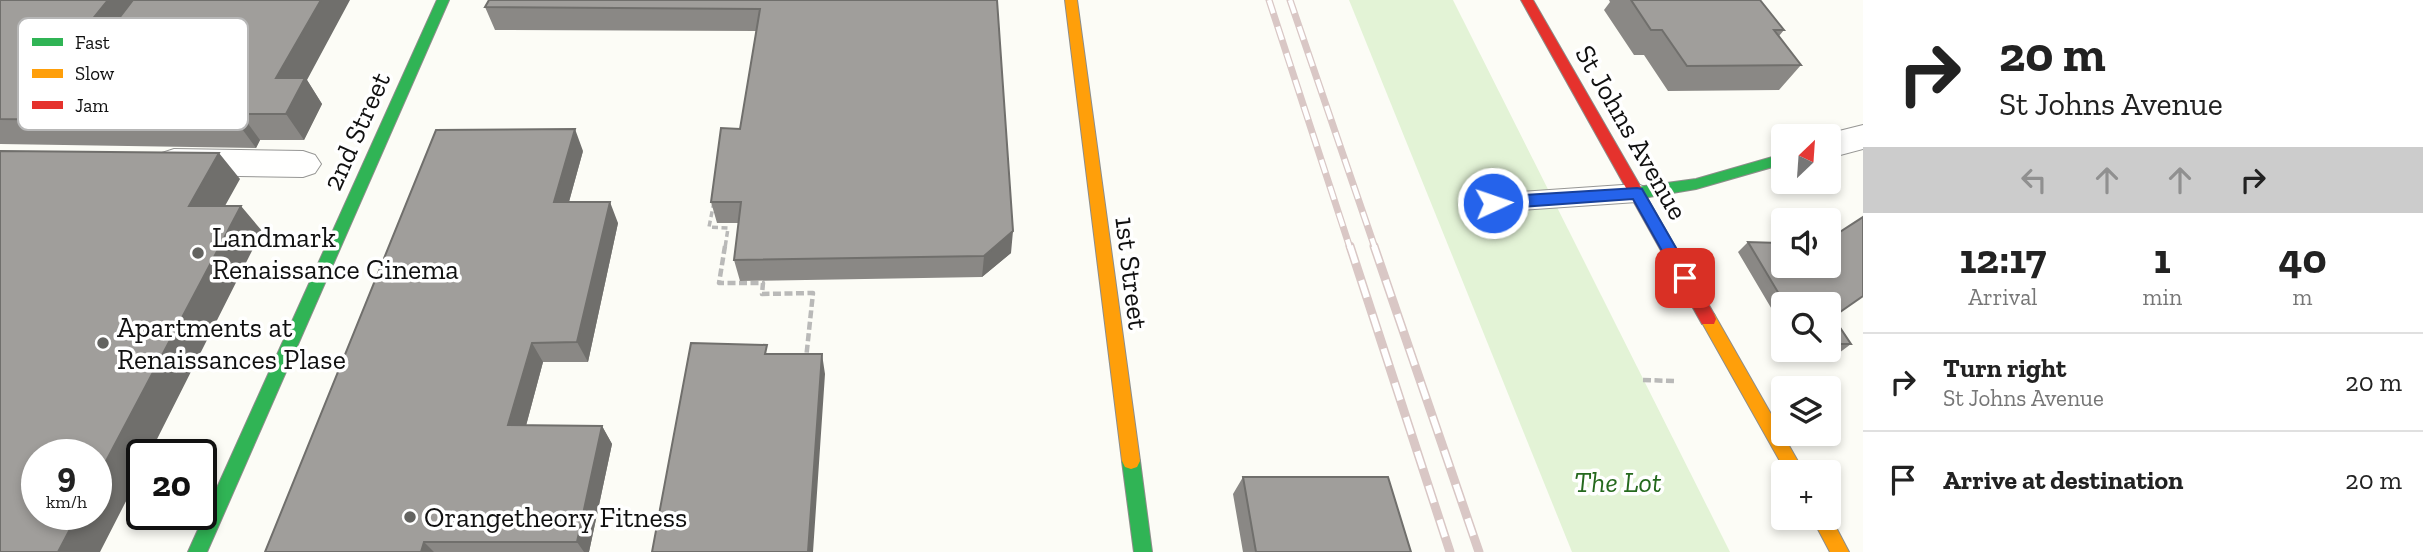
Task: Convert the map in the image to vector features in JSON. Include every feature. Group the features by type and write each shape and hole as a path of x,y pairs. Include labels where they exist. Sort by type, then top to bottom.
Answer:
{"street":[{"name":"2nd Street","path":"197,552 443,0"},
{"name":"1st Street","path":"1072,0 1143,552"},
{"name":"St Johns Avenue","path":"1527,0 1788,460"},
{"path":"1841,143 1863,137"},
{"path":"140,162 303,164"},
{"path":"1637,193 1696,184 1771,162"},
{"path":"1828,530 1840,552"}],"lane":[{"path":"1493,203 1637,193"}],"path":[{"path":"716,190 709,227 728,228 719,283 763,283 762,294 813,293 805,369"},
{"path":"1643,380 1674,381"}],"green space":[{"name":"The Lot","path":"1349,0 1453,0 1730,552 1572,552"}],"building":[{"path":"0,0 108,0 93,18 18,18 18,119 0,119"},
{"path":"133,0 321,0 276,78 305,78 286,114 248,114 248,18 119,18"},
{"path":"489,0 997,0 1013,231 984,256 734,260 741,202 711,202 721,128 740,129 760,9 485,7"},
{"path":"1631,0 1760,0 1784,30 1774,30 1801,65 1687,66 1662,30 1651,30"},
{"path":"575,129 554,202 610,202 577,342 532,343 508,425 602,426 577,542 424,542 421,552 265,552 436,130"},
{"name":"Apartments at Renaissances Plase","path":"0,151 219,153 189,206 241,206 112,450 112,439 21,439 21,530 70,530 58,552 0,552"},
{"path":"1863,217 1863,296 1841,311 1841,292 1778,292 1748,242 1771,243 1771,278 1841,278 1841,231"},
{"path":"1841,329 1851,344 1841,344"},
{"path":"691,343 767,345 765,354 822,354 808,552 652,552"},
{"path":"1243,477 1388,477 1411,552 1256,552"}],"railway":[{"path":"1269,0 1350,248"},
{"path":"1290,0 1375,248"},
{"path":"1350,246 1450,552"},
{"path":"1374,246 1479,552"}],"traffic: fast":[{"path":"197,552 443,0"},
{"path":"1637,193 1696,184 1771,162"},
{"path":"1131,461 1143,552"}],"traffic: slow":[{"path":"1071,0 1131,461"},
{"path":"1708,319 1788,460"},
{"path":"1828,530 1840,552"}],"traffic: jam":[{"path":"1527,0 1708,319"}],"place":[{"name":"Landmark Renaissance Cinema","path":"198,253"},
{"name":"Apartments at Renaissances Plase","path":"103,343"},
{"name":"Orangetheory Fitness","path":"410,517"}],"route":[{"path":"1493,203 1637,193 1685,278"}]}
